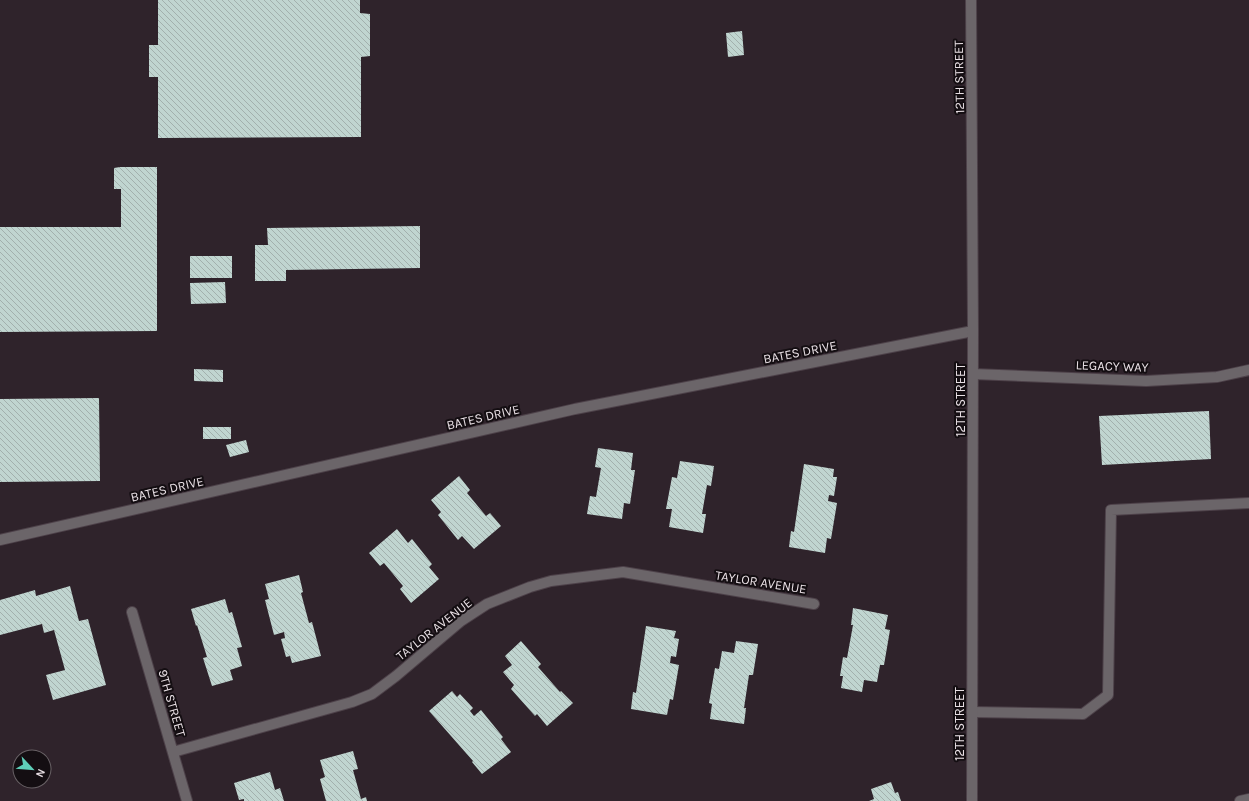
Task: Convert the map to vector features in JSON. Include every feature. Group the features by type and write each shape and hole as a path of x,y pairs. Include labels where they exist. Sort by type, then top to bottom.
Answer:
{"street":[{"name":"12TH STREET","path":"971,0 973,331 972,801"},
{"name":"BATES DRIVE","path":"0,540 575,409 973,331"},
{"name":"LEGACY WAY","path":"973,374 1146,381 1217,377 1249,370"},
{"path":"972,712 1083,714 1108,695 1112,510 1249,503"},
{"name":"TAYLOR AVENUE","path":"173,752 352,702 372,694 468,617 487,604 530,587 551,581 623,572 814,604"},
{"name":"9TH STREET","path":"132,612 187,801"},
{"path":"1240,801 1249,799"}],"building":[{"path":"158,0 360,0 360,13 370,14 370,56 361,57 361,137 158,138 158,77 149,77 149,45 158,45"},
{"path":"742,31 744,55 728,57 726,33"},
{"path":"157,167 157,331 0,332 0,227 121,227 121,189 114,189 114,168"},
{"path":"420,226 420,268 286,270 286,281 255,281 255,245 268,245 267,228"},
{"path":"190,256 232,256 232,278 190,278"},
{"path":"225,282 226,303 191,304 190,283"},
{"path":"194,369 223,370 223,382 194,381"},
{"path":"99,398 100,481 0,482 0,399"},
{"path":"1209,411 1211,459 1102,465 1099,416"},
{"path":"203,427 231,427 231,439 203,439"},
{"path":"246,440 249,452 230,457 226,445"},
{"path":"598,448 633,453 631,470 635,470 630,504 624,503 622,519 587,514 590,496 596,497 601,468 595,467"},
{"path":"680,461 714,466 711,486 707,485 702,514 706,514 703,533 669,527 672,509 666,509 672,477 677,478"},
{"path":"804,464 834,469 833,477 837,477 834,496 829,495 828,501 837,503 831,539 827,538 825,553 789,547 791,531 794,532"},
{"path":"459,476 470,490 467,493 486,516 490,513 501,526 474,549 462,536 458,540 438,515 441,512 431,500"},
{"path":"397,529 408,543 412,539 432,564 429,567 439,579 411,603 400,589 403,586 384,563 380,566 369,553"},
{"path":"299,575 303,592 301,593 309,623 312,622 321,656 292,663 290,656 286,657 281,639 285,638 284,632 274,635 265,600 269,599 265,584"},
{"path":"70,586 79,621 88,619 106,685 53,700 46,675 65,670 54,630 44,633 42,624 0,635 0,600 35,590 36,596"},
{"path":"225,599 229,613 232,612 242,647 237,648 242,666 230,670 233,680 212,686 203,658 207,657 191,609"},
{"path":"853,608 888,615 885,629 890,630 884,665 880,665 877,682 864,680 862,692 841,688 843,676 840,676 843,657 847,658 853,625 851,625"},
{"path":"646,626 676,631 674,638 679,639 676,657 671,656 670,663 679,665 673,700 670,699 667,715 631,709 633,692 636,693"},
{"path":"521,641 541,664 538,667 560,692 561,691 573,703 547,726 537,714 535,716 511,689 514,685 503,672 512,665 505,656"},
{"path":"736,641 758,644 753,675 749,675 744,708 746,708 744,724 710,719 712,704 709,703 715,668 719,669 722,651 734,653"},
{"path":"452,691 457,697 460,694 473,708 470,711 474,716 481,710 503,737 501,739 511,752 482,774 472,762 473,761 429,711"},
{"path":"353,751 358,769 353,770 361,799 366,797 367,801 326,801 320,779 325,777 320,760"},
{"path":"270,772 275,790 280,788 284,801 239,800 234,783"},
{"path":"891,782 895,793 898,792 901,801 869,801 874,799 871,789"}]}
